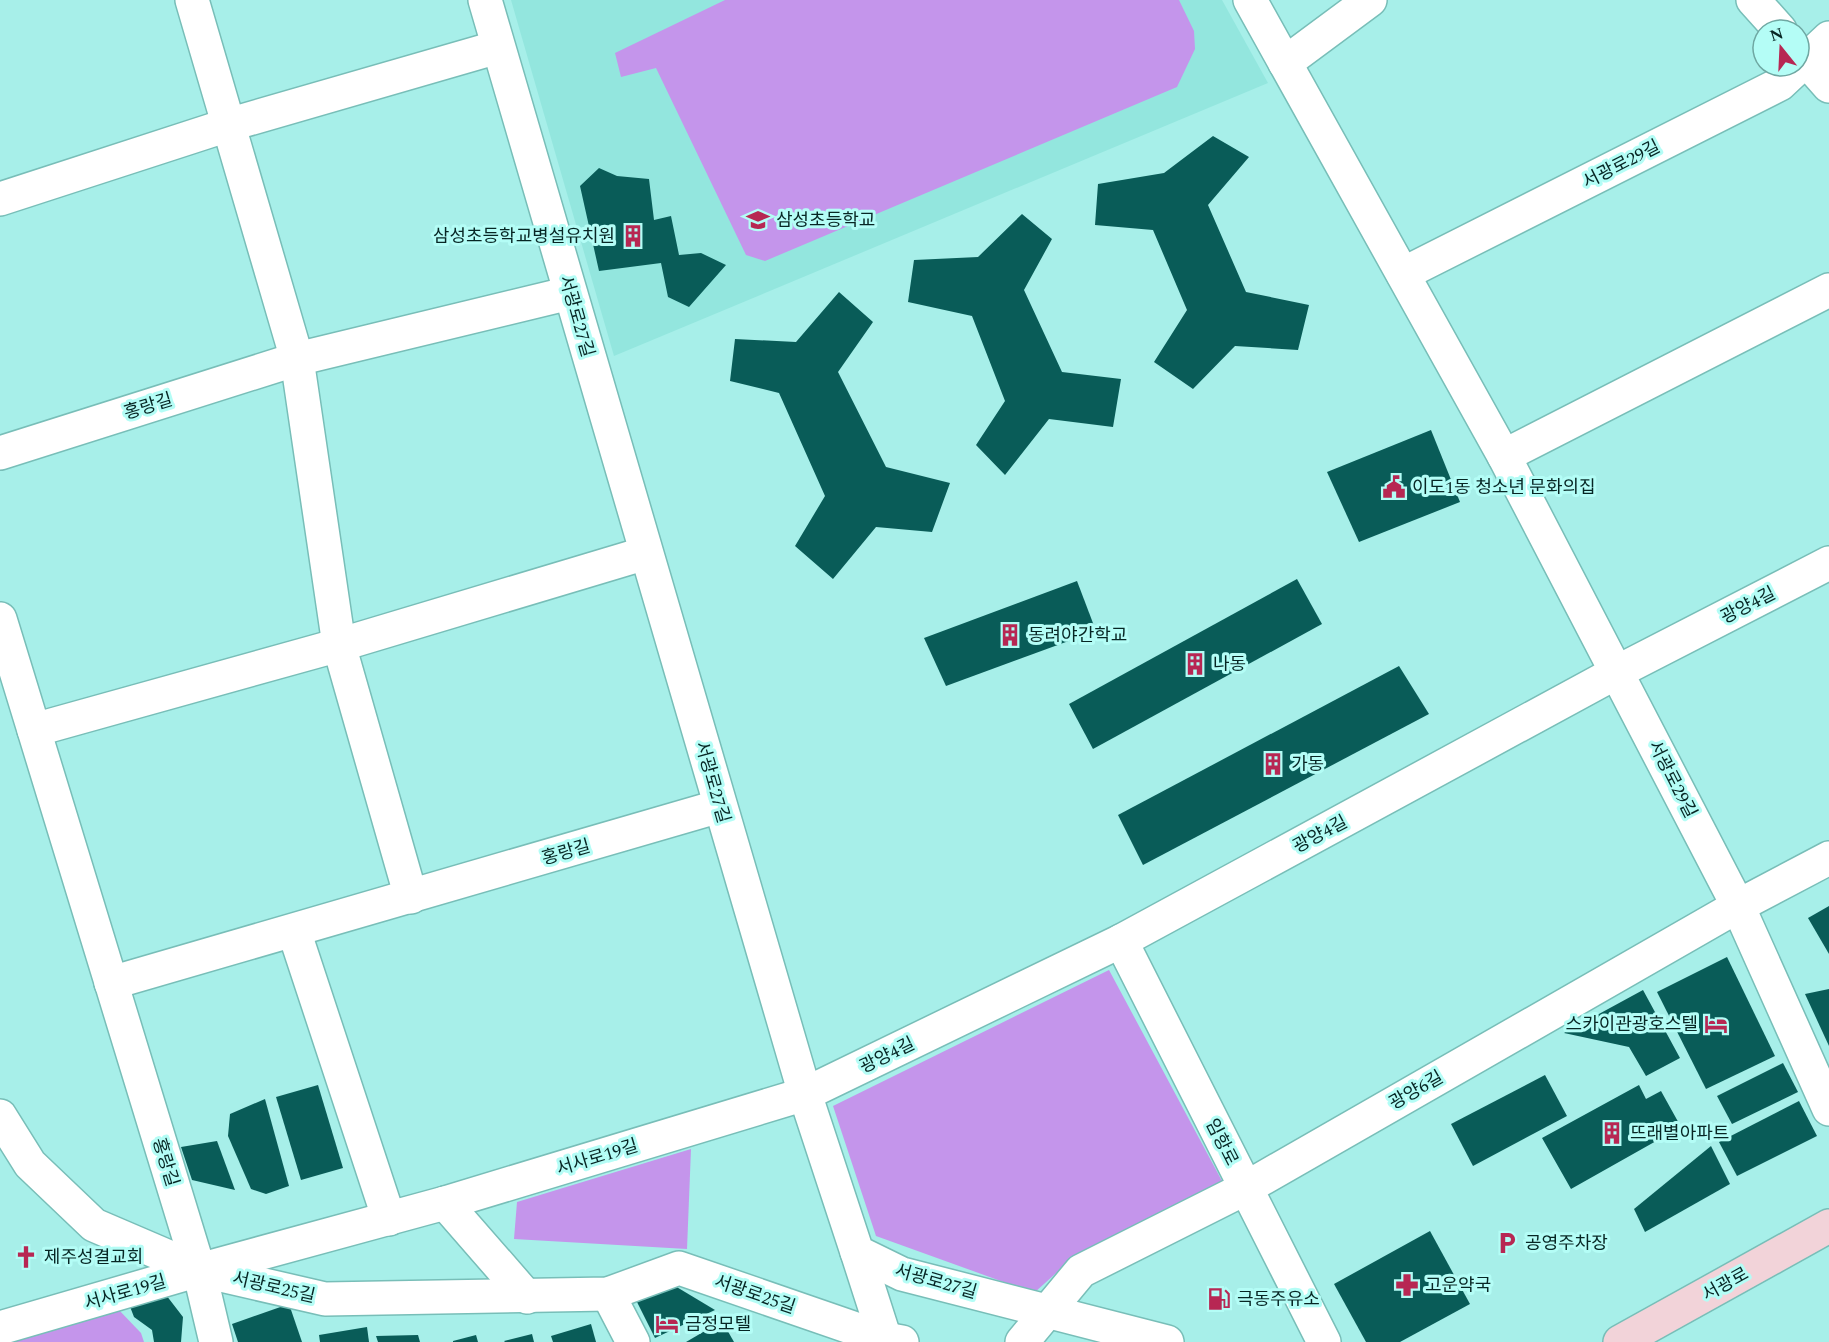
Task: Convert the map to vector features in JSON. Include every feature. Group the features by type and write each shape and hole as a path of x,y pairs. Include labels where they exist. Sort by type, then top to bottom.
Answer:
{"main road":[{"name":"서광로","path":"1620,1342 1829,1226"}],"street":[{"path":"192,0 297,359 339,645 411,897"},
{"name":"서광로27길","path":"484,0 805,1094 857,1252 902,1274 1167,1342"},
{"name":"서광로29길","path":"1250,0 1504,456 1617,672 1738,906 1829,1108"},
{"path":"1285,63 1370,0"},
{"path":"1753,0 1769,18"},
{"path":"0,199 228,125 498,48"},
{"path":"1811,50 1829,86"},
{"name":"서광로29길","path":"1403,274 1780,84 1785,78"},
{"path":"1504,456 1829,290"},
{"name":"홍랑길","path":"0,453 297,359 570,293"},
{"path":"34,730 339,645 646,553"},
{"name":"광양4길","path":"805,1094 1121,942 1617,672 1829,563"},
{"name":"홍랑길","path":"0,619 200,1270 216,1342"},
{"name":"홍랑길","path":"111,983 720,806"},
{"name":"광양6길","path":"1022,1342 1081,1271 1246,1188 1738,906 1829,858"},
{"path":"294,931 389,1219"},
{"name":"임항로","path":"1121,942 1324,1342"},
{"name":"서사로19길","path":"0,1328 445,1203 805,1094"},
{"name":"서광로25길","path":"0,1116 30,1164 94,1225 200,1270 325,1299 608,1294 679,1268 894,1340"},
{"path":"445,1203 527,1297"},
{"path":"857,1252 894,1340"},
{"path":"608,1294 633,1342"}],"shaded area":[{"name":"삼성초등학교","path":"511,0 1222,0 1268,83 614,356"},
{"path":"725,0 1179,0 1194,31 1195,49 1177,87 765,261 746,255 656,68 621,77 615,53"},
{"path":"1109,970 1222,1181 1075,1256 1034,1293 876,1236 833,1106"},
{"path":"691,1149 687,1249 514,1239 517,1202"},
{"path":"117,1308 141,1333 144,1342 9,1342"}],"building":[{"path":"1213,136 1249,157 1208,205 1246,292 1309,305 1298,350 1235,346 1193,389 1154,362 1187,310 1153,230 1095,225 1098,184 1164,173"},
{"name":"삼성초등학교병설유치원","path":"599,168 617,176 649,179 654,220 671,216 679,255 701,253 726,265 689,307 668,297 661,263 599,271 580,186"},
{"path":"1022,214 1052,239 1024,290 1062,372 1121,379 1113,427 1049,419 1005,475 976,445 1005,401 972,316 908,302 914,260 978,257"},
{"path":"839,292 873,322 838,372 886,467 950,483 932,532 876,527 833,579 795,546 825,496 779,393 730,381 735,339 796,342"},
{"name":"이도1동 청소년 문화의집","path":"1431,430 1460,502 1359,542 1327,472"},
{"name":"나동","path":"1297,579 1322,624 1093,749 1069,704"},
{"name":"동려야간학교","path":"1077,581 1096,631 946,686 924,638"},
{"name":"가동","path":"1399,666 1429,714 1143,865 1118,815"},
{"path":"1829,906 1829,954 1808,918"},
{"name":"스카이관광호스텔","path":"1727,957 1775,1056 1706,1089 1657,992"},
{"path":"1829,989 1829,1046 1805,994"},
{"path":"1643,990 1680,1058 1646,1076 1629,1047 1564,1033"},
{"path":"1783,1063 1798,1092 1732,1124 1717,1096"},
{"path":"1545,1075 1567,1116 1473,1166 1451,1124"},
{"path":"318,1085 343,1168 301,1180 276,1097"},
{"name":"뜨래별아파트","path":"1639,1085 1646,1099 1661,1091 1681,1127 1571,1189 1542,1138"},
{"path":"265,1099 289,1186 266,1194 251,1189 228,1136 230,1114"},
{"path":"1799,1101 1817,1136 1737,1176 1719,1142"},
{"path":"217,1141 235,1190 192,1180 181,1147"},
{"path":"1711,1146 1730,1184 1645,1232 1634,1209"},
{"path":"1430,1231 1470,1304 1400,1342 1366,1342 1334,1284"},
{"name":"금정모텔","path":"675,1286 715,1310 655,1338 637,1302"},
{"path":"163,1291 183,1317 181,1342 154,1342 152,1330 134,1317 129,1304"},
{"path":"289,1304 302,1342 238,1342 232,1324"},
{"path":"722,1321 734,1342 686,1342"},
{"path":"591,1324 596,1342 553,1342 551,1336"},
{"path":"367,1327 369,1342 320,1342 319,1335"},
{"path":"532,1334 534,1342 504,1341"},
{"path":"418,1335 420,1342 378,1342 376,1336"},
{"path":"476,1335 478,1342 453,1342 453,1341"}],"place":[{"name":"삼성초등학교","path":"758,220"},
{"name":"삼성초등학교병설유치원","path":"633,236"},
{"name":"이도1동 청소년 문화의집","path":"1394,487"},
{"name":"동려야간학교","path":"1010,635"},
{"name":"나동","path":"1195,664"},
{"name":"가동","path":"1273,764"},
{"name":"스카이관광호스텔","path":"1716,1024"},
{"name":"뜨래별아파트","path":"1612,1133"},
{"name":"공영주차장","path":"1507,1243"},
{"name":"제주성결교회","path":"26,1257"},
{"name":"고운약국","path":"1407,1285"},
{"name":"극동주유소","path":"1219,1299"},
{"name":"금정모텔","path":"667,1324"}]}
